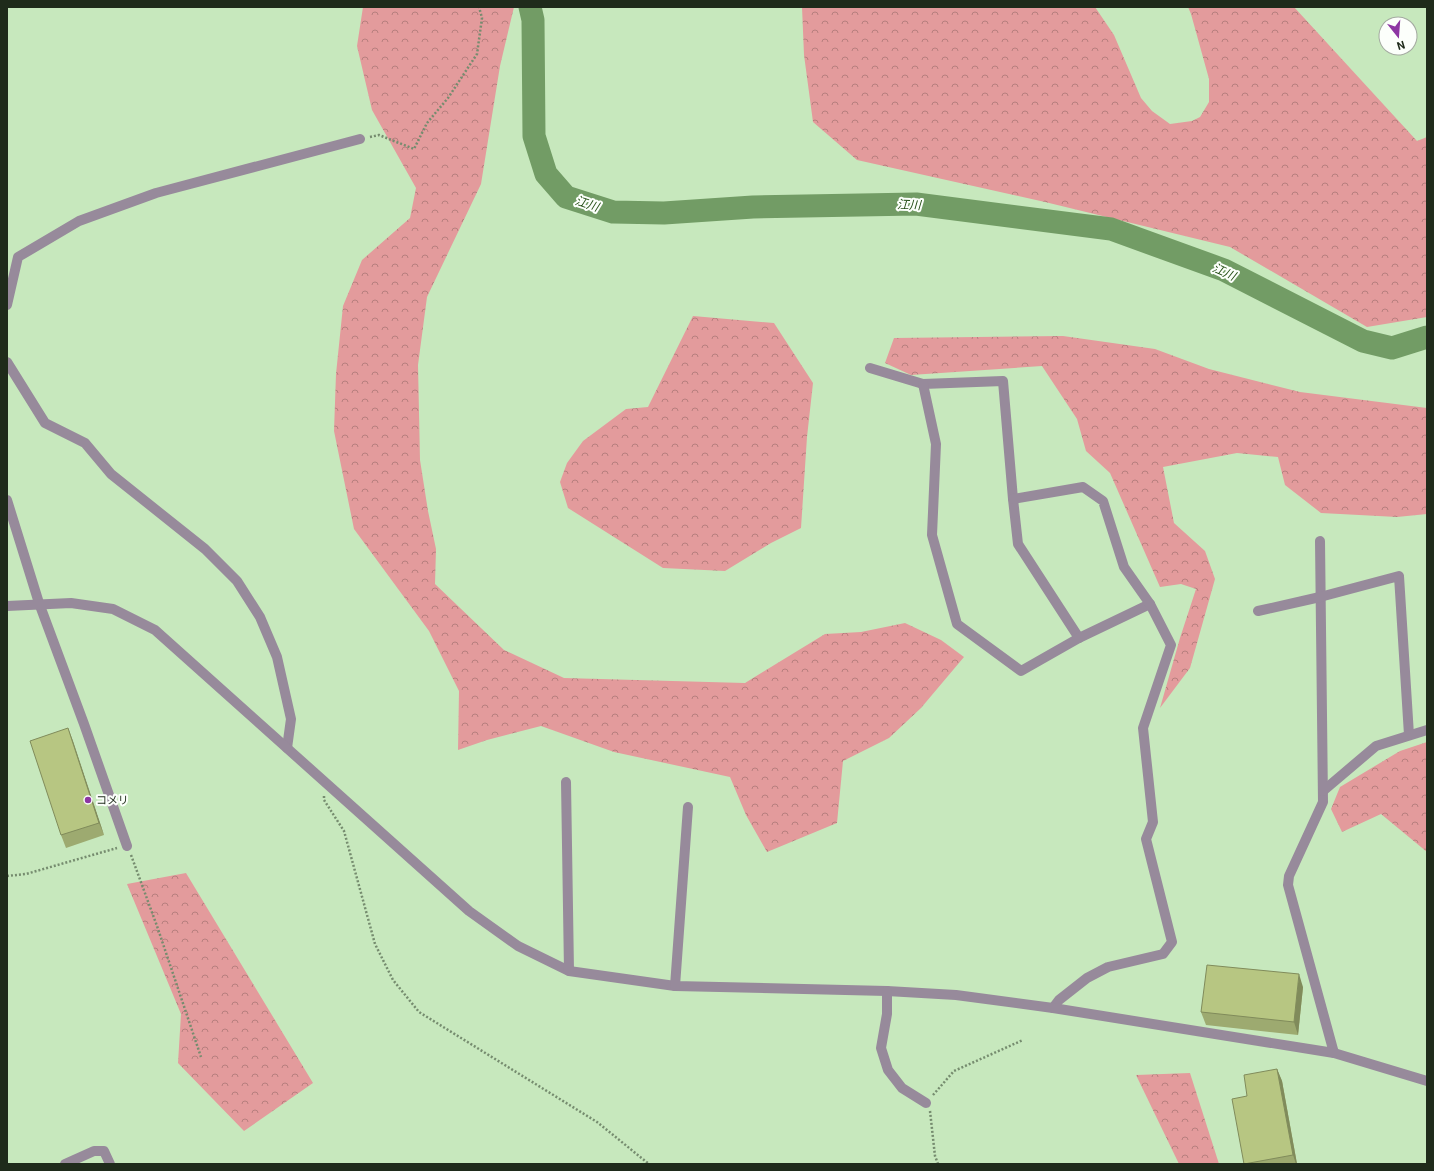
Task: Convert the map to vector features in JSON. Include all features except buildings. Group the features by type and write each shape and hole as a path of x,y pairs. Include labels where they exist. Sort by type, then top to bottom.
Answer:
{"street":[{"path":"7,305 18,257 79,221 156,193 360,139"},
{"path":"7,362 46,423 85,443 111,474 205,549 237,581 260,617 277,657 291,719 287,748"},
{"path":"870,368 923,384 1003,381 1018,544 1079,638"},
{"path":"923,384 936,444 932,535 957,624 1021,671 1079,638 1150,604"},
{"path":"1013,499 1083,487 1103,501 1124,567 1150,604 1171,645 1143,728 1153,822 1146,839 1172,942 1163,954 1108,967 1087,978 1059,1000 1053,1008"},
{"path":"7,500 39,604 79,710 127,846"},
{"path":"1320,541 1322,802 1289,876 1288,885 1334,1053"},
{"path":"1258,610 1320,597 1399,576 1410,735"},
{"path":"7,606 71,603 113,609 155,630 469,911 518,946 569,971 675,986 887,991 956,995 1053,1008 1334,1053 1427,1081"},
{"path":"1323,791 1376,746 1427,730"},
{"path":"566,782 569,971"},
{"path":"675,986 688,807"},
{"path":"887,991 887,1014 881,1048 888,1070 902,1088 926,1103"},
{"path":"65,1164 94,1151 104,1151 110,1164"}],"path":[{"path":"360,139 379,135 414,148 427,123 448,98 477,54 482,18 479,7"},
{"path":"321,778 324,800 344,831 375,944 393,980 419,1012 597,1122 649,1164"},
{"path":"7,876 26,874 127,846 157,926 202,1057"},
{"path":"938,1164 935,1156 930,1113 926,1103 954,1071 1024,1040"}],"green space":[{"path":"363,7 514,7 500,66 481,184 427,297 418,365 420,460 436,549 435,584 504,650 564,678 745,683 825,634 861,632 905,623 941,640 964,657 921,708 889,738 843,761 837,823 767,852 746,815 730,777 614,752 541,726 487,740 458,750 459,691 429,631 354,529 334,431 336,374 343,306 362,260 410,218 416,188 372,110 357,46"},
{"path":"802,7 1095,7 1114,35 1141,98 1152,111 1170,124 1192,121 1200,117 1209,102 1209,79 1188,7 1294,7 1417,141 1427,137 1427,317 1367,327 1230,247 1045,202 857,160 813,122 804,55"},
{"path":"693,316 774,323 813,383 807,437 801,528 771,543 725,571 663,568 568,508 560,482 567,463 583,441 626,409 648,407"},
{"path":"1063,336 1155,349 1209,369 1300,392 1427,408 1427,514 1397,517 1321,513 1285,485 1278,457 1237,453 1163,467 1174,523 1205,551 1215,579 1190,668 1160,708 1196,589 1181,584 1160,587 1110,473 1086,451 1077,419 1042,366 911,375 885,363 894,338"},
{"path":"1427,742 1427,852 1381,814 1342,832 1331,809 1340,787 1400,751"},
{"path":"186,873 313,1083 244,1131 178,1063 181,1014 127,884"},
{"path":"1190,1073 1219,1164 1179,1164 1136,1075"}],"waterway":[{"name":"江川","path":"530,7 533,20 534,136 546,174 566,197 613,212 664,213 753,207 916,204 1111,229 1224,270 1363,341 1392,348 1427,337"}],"place":[{"name":"コメリ","path":"88,800"}]}
